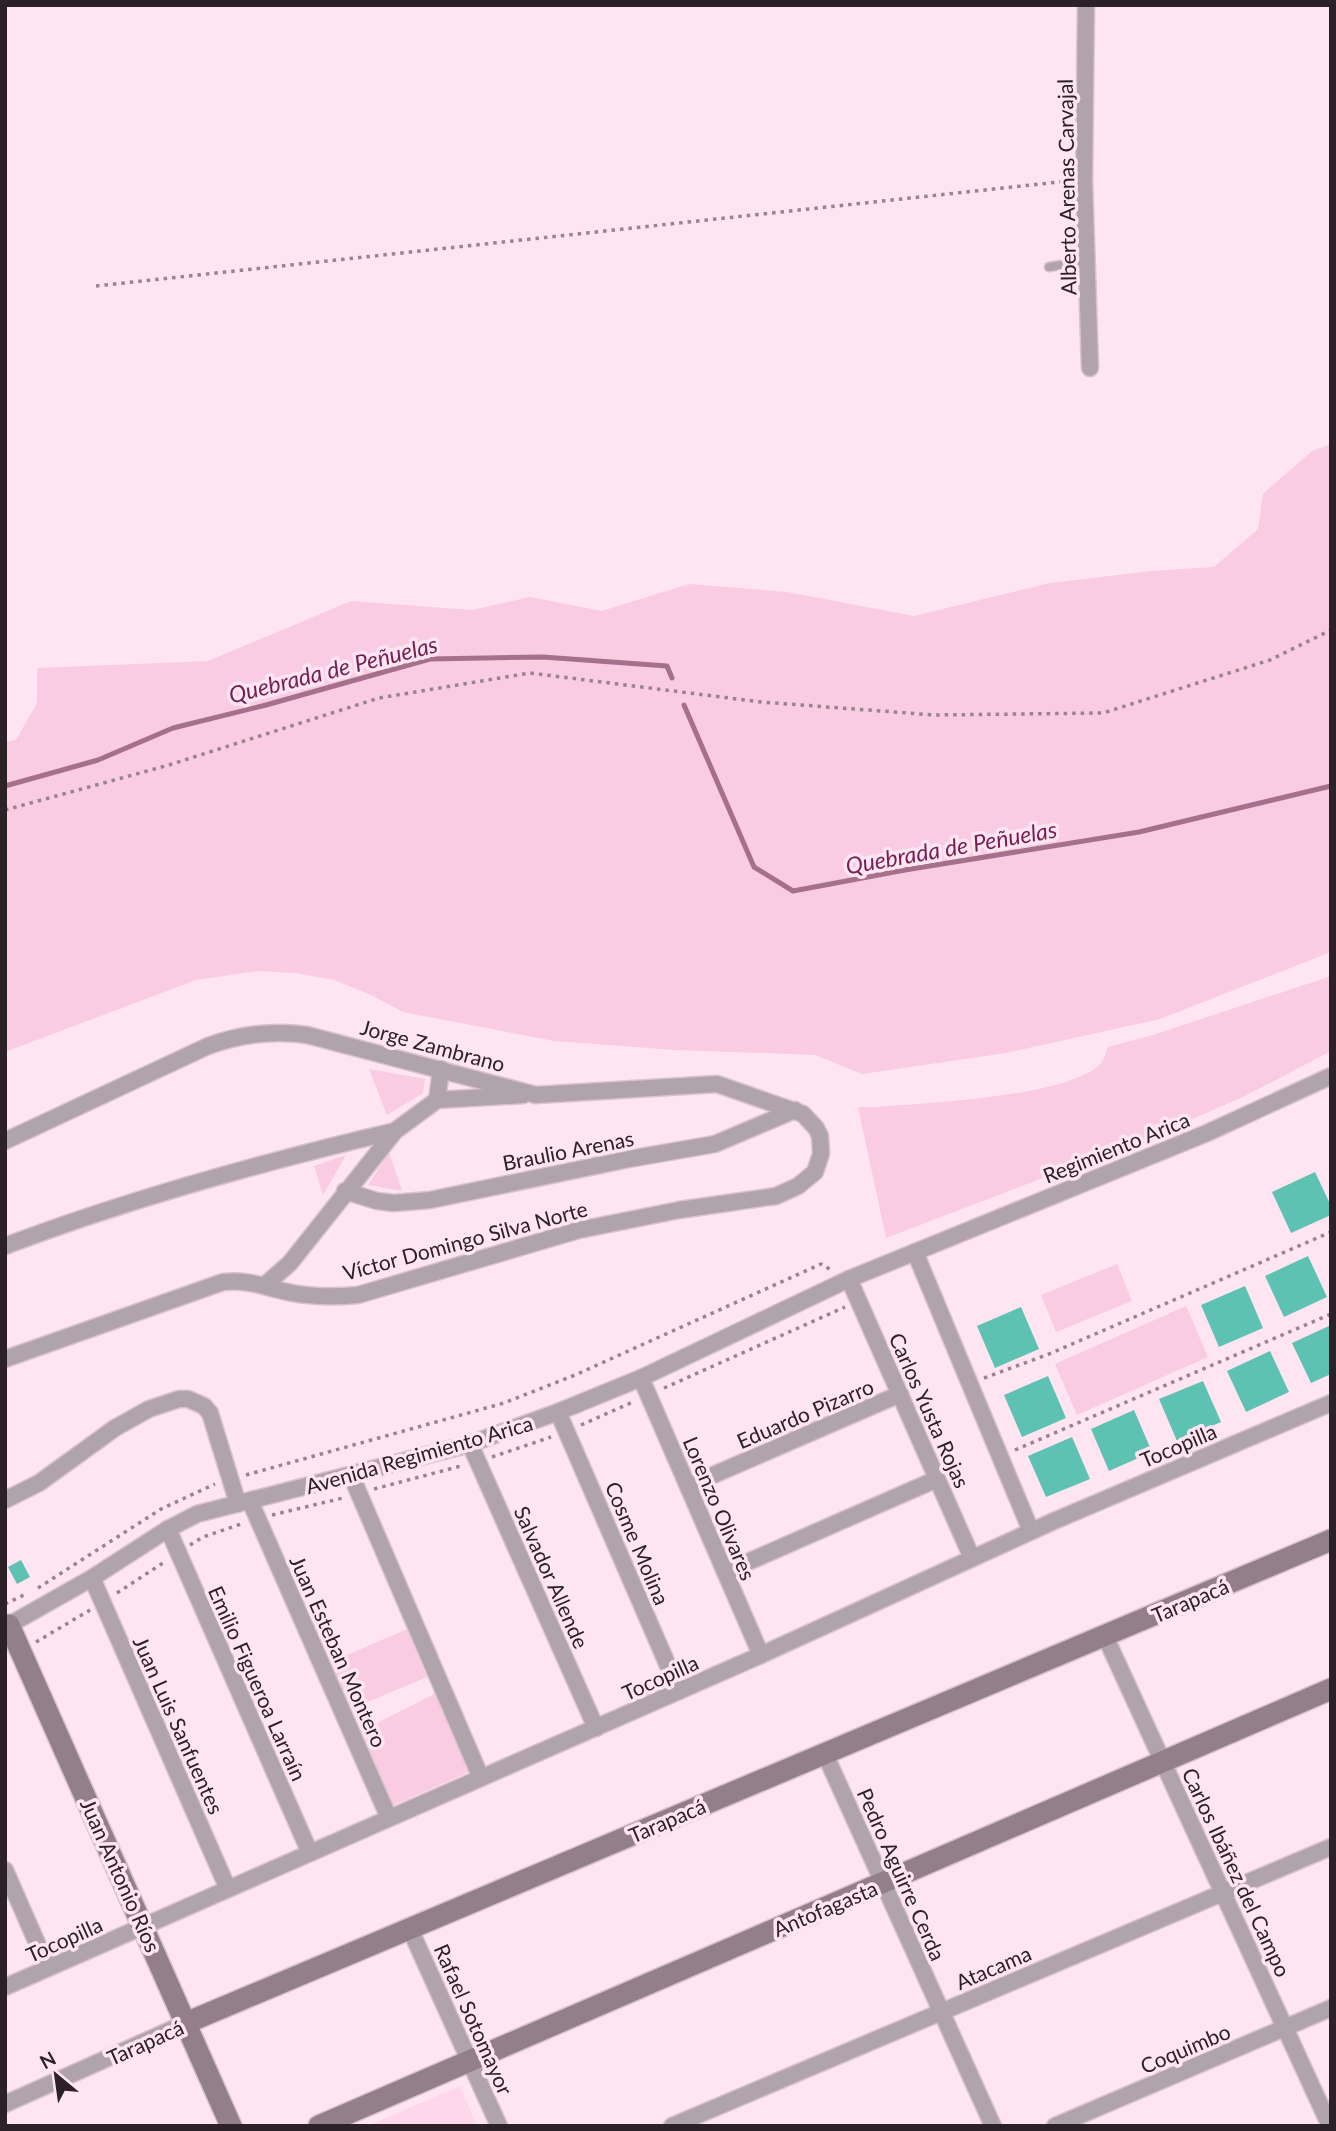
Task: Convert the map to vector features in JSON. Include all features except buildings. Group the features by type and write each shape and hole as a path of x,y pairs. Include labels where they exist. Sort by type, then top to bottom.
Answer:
{"main road":[{"name":"Tarapacá","path":"186,2023 1331,1540"},
{"name":"Juan Antonio Ríos","path":"7,1618 231,2126"},
{"name":"Antofagasta","path":"319,2126 1331,1689"}],"street":[{"name":"Alberto Arenas Carvajal","path":"1086,5 1084,180 1090,368"},
{"name":"Jorge Zambrano","path":"5,1141 208,1046 239,1036 273,1032 307,1035 536,1095 717,1084 795,1110 810,1120 820,1136 821,1154 815,1172"},
{"path":"437,1100 441,1069"},
{"name":"Regimiento Arica","path":"915,1252 1207,1133 1331,1076"},
{"path":"265,1285 290,1263 395,1131 437,1100 536,1095"},
{"name":"Braulio Arenas","path":"345,1191 377,1201 394,1203 430,1200 715,1144 795,1110"},
{"path":"5,1246 187,1185 321,1148 395,1131"},
{"name":"Víctor Domingo Silva Norte","path":"5,1359 223,1282 247,1281 306,1295 358,1295 579,1230 679,1210 765,1200 788,1192 815,1172"},
{"path":"915,1252 1031,1531"},
{"name":"Avenida Regimiento Arica","path":"7,1618 92,1578 168,1529 197,1514 470,1444 558,1412 641,1378 849,1279 915,1252"},
{"name":"Carlos Yusta Rojas","path":"849,1279 972,1558"},
{"name":"Lorenzo Olivares","path":"641,1378 761,1655"},
{"name":"Eduardo Pizarro","path":"688,1486 900,1394"},
{"name":"Juan Esteban Montero","path":"5,1500 39,1483 130,1419 179,1399 197,1401 210,1413 230,1479 244,1503 389,1818"},
{"name":"Tocopilla","path":"5,1987 761,1655 1031,1531 1331,1403"},
{"name":"Cosme Molina","path":"558,1412 679,1691"},
{"name":"Salvador Allende","path":"470,1444 596,1728"},
{"path":"351,1475 481,1778"},
{"path":"724,1572 937,1479"},
{"name":"Emilio Figueroa Larraín","path":"168,1529 310,1853"},
{"name":"Juan Luis Sanfuentes","path":"92,1578 228,1889"},
{"name":"Carlos Ibáñez del Campo","path":"1105,1636 1330,2126"},
{"name":"Pedro Aguirre Cerda","path":"825,1754 993,2126"},
{"name":"Atacama","path":"672,2126 1331,1847"},
{"path":"5,1870 48,1968"},
{"name":"Rafael Sotomayor","path":"410,1929 499,2126"},
{"name":"Coquimbo","path":"1055,2126 1331,2008"},
{"name":"Tarapacá","path":"5,2104 186,2023"}],"lane":[{"path":"1049,267 1087,261"}],"path":[{"path":"96,286 1084,180"},
{"path":"5,810 169,765 379,698 530,673 761,702 934,715 1103,713 1269,660 1331,630"},
{"path":"969,1384 1049,1354 1331,1233"},
{"path":"7,1618 31,1592 162,1509 206,1487 504,1403 575,1375 821,1265 849,1279"},
{"path":"1000,1456 1331,1314"},
{"path":"21,1651 102,1603 178,1553"}],"shaded area":[{"name":"Quebrada de Peñuelas","path":"1331,444 1331,952 1160,1019 1006,1053 862,1074 815,1055 675,1050 554,1041 403,1012 334,980 295,973 258,971 196,980 5,1052 5,742 16,740 37,703 37,668 208,661 351,601 472,610 530,597 602,611 689,584 787,592 914,616 1050,583 1151,571 1214,567 1258,529 1263,494 1312,451"},
{"path":"1331,976 1331,1051 1245,1096 1165,1131 886,1238 858,1107 996,1096 1062,1083 1086,1074 1102,1062 1108,1047 1153,1035"},
{"path":"369,1069 425,1079 423,1093 387,1115"},
{"path":"389,1152 402,1191 368,1185"},
{"path":"346,1155 323,1195 314,1166"},
{"path":"1117,1264 1132,1301 1056,1332 1041,1295"},
{"path":"1186,1306 1208,1357 1077,1415 1055,1364"},
{"path":"407,1629 427,1677 349,1710 329,1663"},
{"path":"436,1693 471,1771 392,1806 362,1731"},
{"path":"460,2086 477,2126 367,2126"}],"waterway":[{"name":"Quebrada de Peñuelas","path":"5,786 98,760 173,728 430,659 543,657 667,666 672,678"},
{"name":"Quebrada de Peñuelas","path":"684,705 754,867 793,891 1139,832 1331,786"}]}
